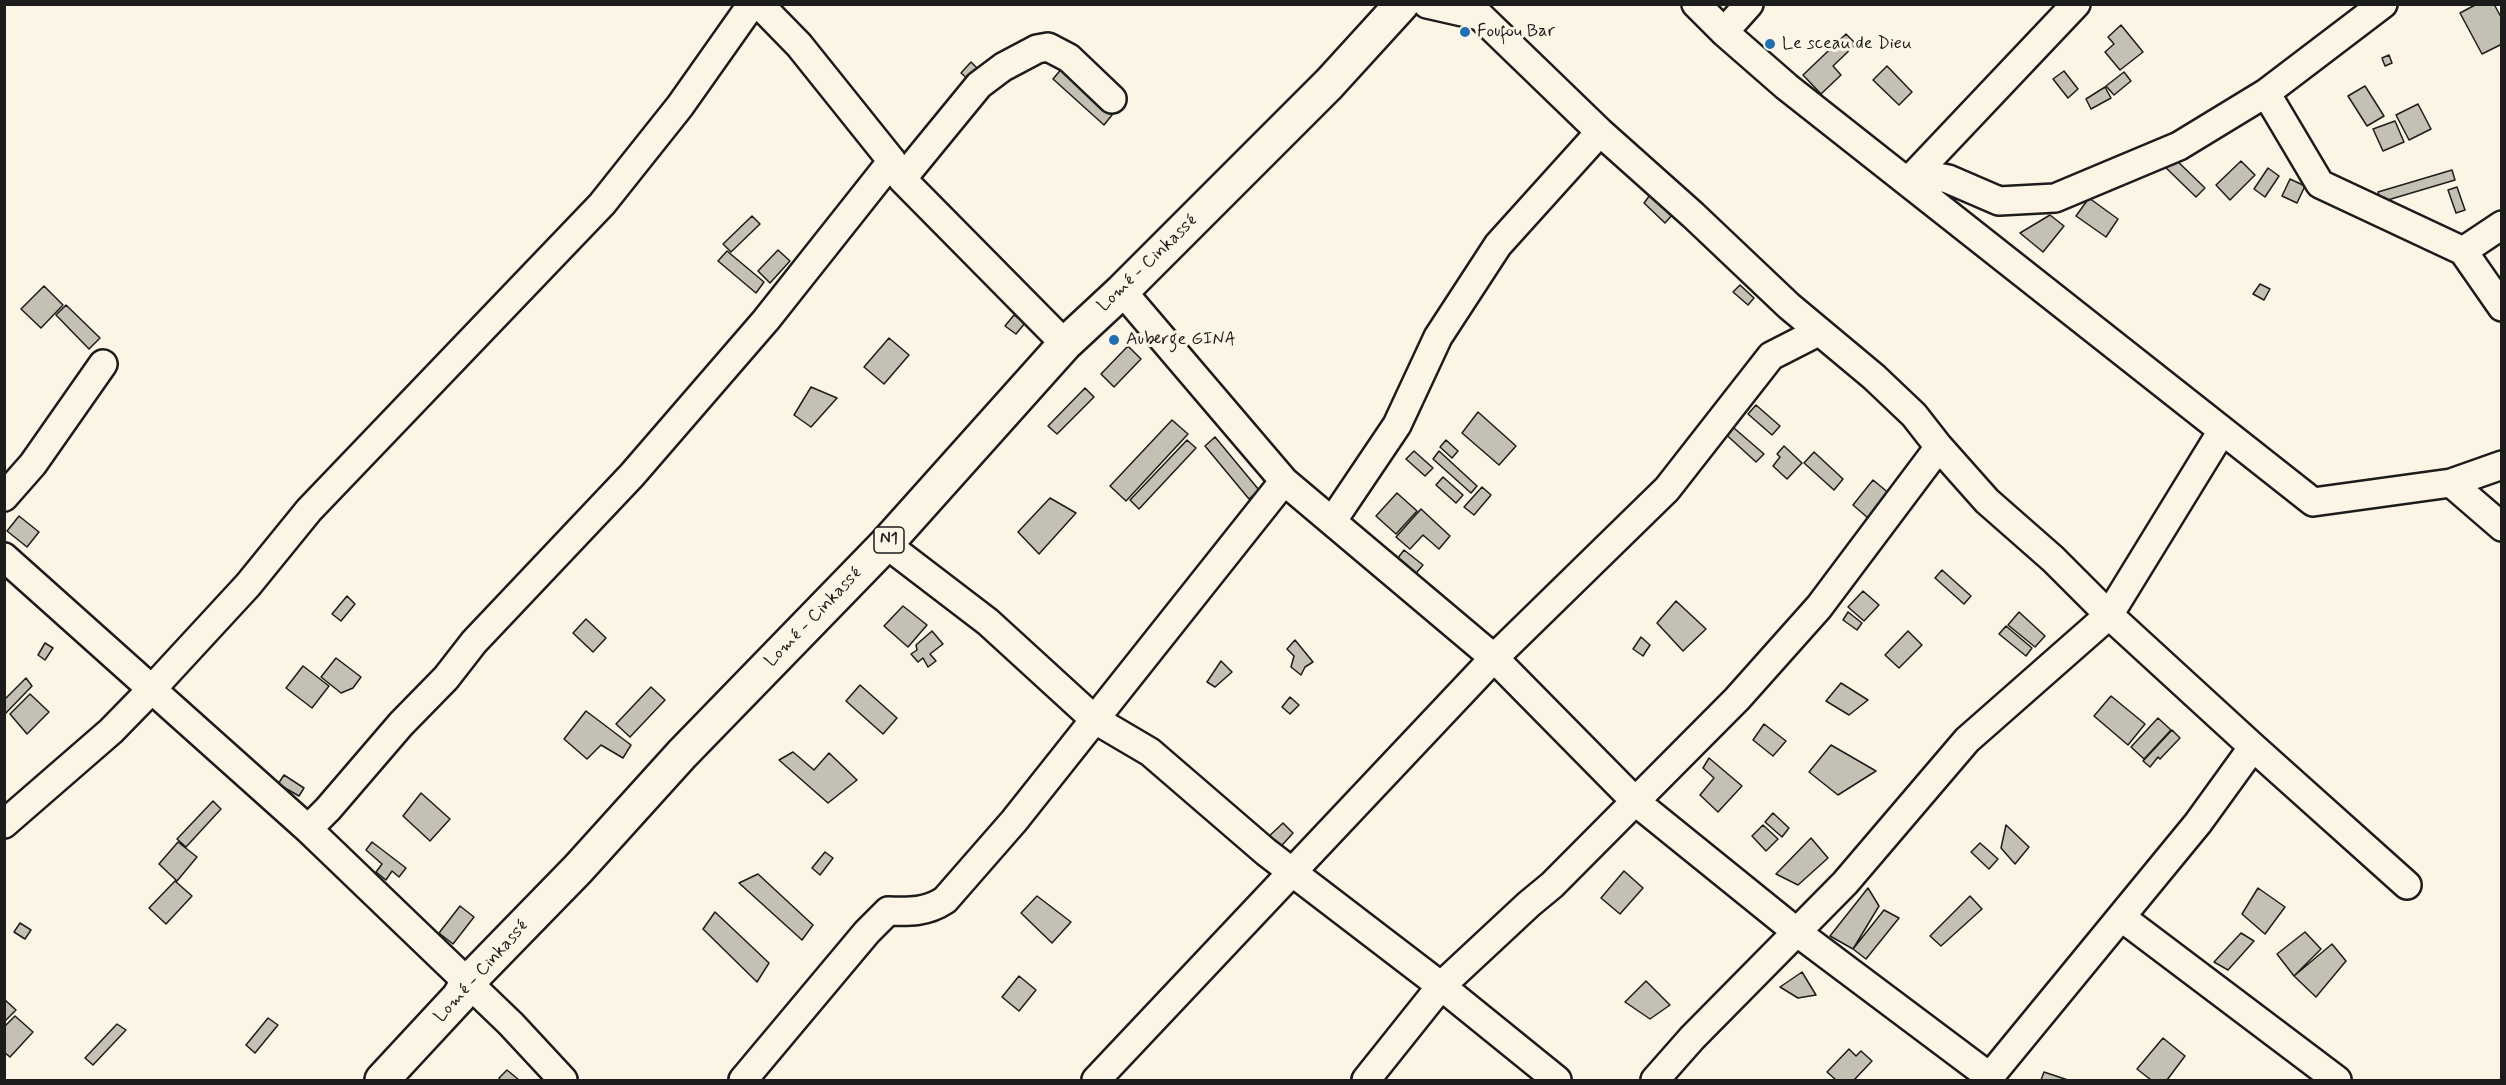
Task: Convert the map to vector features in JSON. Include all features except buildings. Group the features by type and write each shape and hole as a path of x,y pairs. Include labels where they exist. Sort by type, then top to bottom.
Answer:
{"highway":[{"name":"Lomé - Cinkassé","path":"382,1080 459,997 467,983 578,869 682,754 886,544 1065,344 1122,291 1329,84 1402,4"}],"street":[{"path":"4,824 111,731 152,689 248,585 309,510 602,204 680,106 752,4"},
{"path":"759,4 799,45 897,170 1065,344"},
{"path":"1427,4 1479,16 1600,132 1818,332 1874,377 1914,415 1987,501 2053,559 2109,615 2253,747 2407,885"},
{"path":"1696,4 1724,32 1787,87 1912,177 2222,431 2313,502 2451,483 2502,465"},
{"path":"1724,32 1749,4"},
{"path":"1912,177 2076,4"},
{"path":"1912,177 1948,179 1999,201 2055,198 2180,146 2265,93 2383,4"},
{"path":"308,829 401,724 446,678 474,642 632,475 897,170 979,85 1003,67 1037,49 1048,47 1069,58 1112,99"},
{"path":"2265,93 2320,184 2463,251 2502,307"},
{"path":"1333,520 1397,425 1438,337 1498,245 1600,132"},
{"path":"2463,251 2502,225"},
{"path":"1122,291 1284,481 1494,658 1636,802 1798,933 1988,1079 2198,823 2253,747"},
{"path":"1096,1080 1494,658 1667,489 1771,356 1818,332"},
{"path":"4,497 33,465 103,364"},
{"path":"1655,1080 1692,1038 1845,883 1967,740 2109,615 2222,431"},
{"path":"1366,1080 1442,986 1528,904 1552,885 1737,699 1818,607 1939,447"},
{"path":"743,1080 867,932 888,911 914,912 932,908 945,900 1014,821 1284,481"},
{"path":"2451,483 2502,527"},
{"path":"886,544 988,622 1094,719 1150,752 1266,852 1442,986 1557,1080"},
{"path":"4,557 308,829 511,1024 562,1080"},
{"path":"2121,917 2337,1080"}],"place":[{"name":"Foufou Bar","path":"1465,32"},
{"name":"Le sceau de Dieu","path":"1770,44"},
{"name":"Auberge GINA","path":"1114,340"}]}
